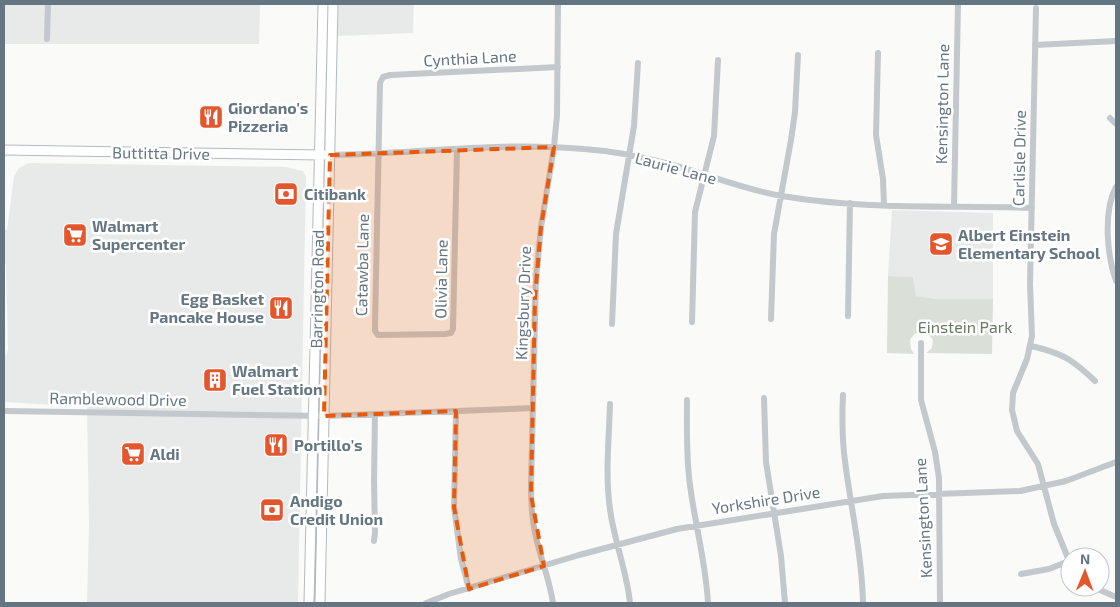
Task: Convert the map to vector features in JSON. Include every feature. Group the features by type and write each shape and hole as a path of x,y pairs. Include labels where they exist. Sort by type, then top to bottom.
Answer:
{"main road":[{"name":"Barrington Road","path":"309,603 322,4"},
{"name":"Barrington Road","path":"320,603 333,4"},
{"name":"Buttitta Drive","path":"4,150 319,156"},
{"name":"Laurie Lane","path":"319,156 330,155"}],"street":[{"path":"47,39 48,4"},
{"name":"Kingsbury Drive","path":"553,603 536,539 531,505 535,298 538,246 554,147 558,67 558,4"},
{"name":"Kensington Lane","path":"954,206 958,4"},
{"name":"Carlisle Drive","path":"1036,8 1030,284 1031,346 1014,387 1012,410 1017,431 1038,464 1054,524 1063,547"},
{"path":"1035,45 1116,41"},
{"path":"878,54 876,135 883,179 884,204"},
{"path":"771,320 773,243 795,112 798,55"},
{"path":"692,322 694,220 698,195 716,128 718,60"},
{"path":"612,324 616,234 636,111 638,63"},
{"name":"Cynthia Lane","path":"382,77 390,75 558,67"},
{"name":"Catawba Lane","path":"377,334 375,326 380,83 382,77"},
{"path":"1110,118 1116,124"},
{"name":"Laurie Lane","path":"330,155 554,147 585,149 630,155 674,165 755,190 811,201 850,204 1032,208"},
{"name":"Olivia Lane","path":"377,334 382,336 445,334 451,333 453,329 457,150"},
{"path":"1116,187 1109,210 1108,242 1110,263 1116,281"},
{"path":"848,316 850,204"},
{"name":"Kensington Lane","path":"921,342 921,400 937,461 940,603"},
{"path":"1031,346 1062,355 1078,364 1095,381"},
{"path":"843,395 843,444 860,564 863,603"},
{"path":"764,398 766,462 781,556 785,603"},
{"path":"687,400 688,469 708,603"},
{"path":"610,404 609,501 630,603"},
{"name":"Ramblewood Drive","path":"4,411 324,416 533,408"},
{"path":"456,411 454,507 460,551 469,588"},
{"path":"374,541 375,414"},
{"name":"Yorkshire Drive","path":"426,603 469,588 618,544 696,526 883,496 939,493 997,493 1044,486 1084,476 1116,462"},
{"path":"1021,574 1060,565"}],"highlighted area":[{"path":"554,147 541,227 535,298 531,495 544,566 469,589 454,507 456,411 324,416 330,155"}],"shaded area":[{"path":"4,4 260,4 259,44 4,44"},
{"path":"337,4 414,4 413,33 336,36"},
{"path":"29,163 286,167 303,171 306,176 298,603 87,603 89,525 87,407 4,402 4,359 8,350 4,230 7,230 14,176 19,168"},
{"name":"Albert Einstein Elementary School","path":"892,210 993,213 993,299 936,299 915,296 913,277 888,276"}],"green space":[{"name":"Einstein Park","path":"888,276 913,277 916,296 936,299 993,299 992,354 926,353 932,348 933,340 928,333 923,332 916,333 910,340 911,349 914,354 887,353"}],"place":[{"name":"Giordano's Pizzeria","path":"211,117"},
{"name":"Citibank","path":"286,194"},
{"name":"Walmart Supercenter","path":"75,235"},
{"name":"Albert Einstein Elementary School","path":"941,244"},
{"name":"Egg Basket Pancake House","path":"281,308"},
{"name":"Walmart Fuel Station","path":"215,380"},
{"name":"Portillo's","path":"276,445"},
{"name":"Aldi","path":"133,454"},
{"name":"Andigo Credit Union","path":"272,510"}]}
